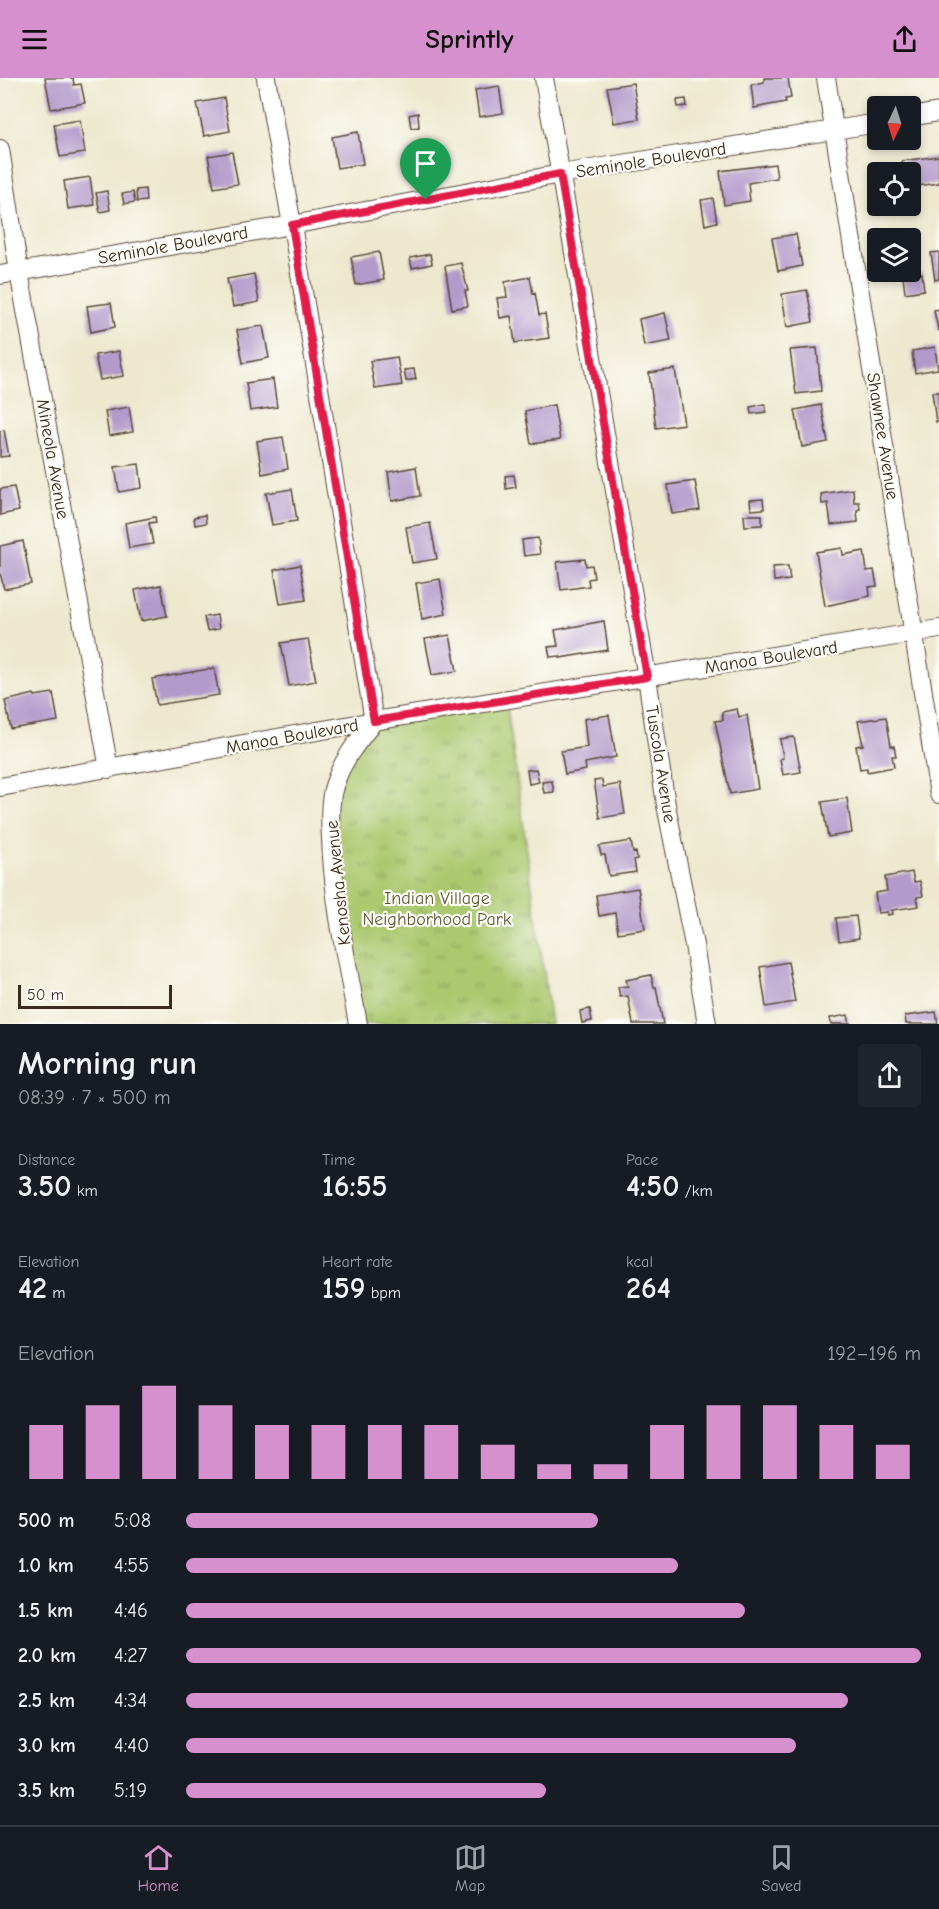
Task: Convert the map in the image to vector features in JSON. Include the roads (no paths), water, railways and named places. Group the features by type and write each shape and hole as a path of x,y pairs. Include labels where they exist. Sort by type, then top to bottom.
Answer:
{"street":[{"path":"266,78 374,721"},
{"name":"Tuscola Avenue","path":"544,78 647,677 666,805 707,1024"},
{"name":"Shawnee Avenue","path":"826,78 939,794"},
{"path":"921,115 939,112"},
{"name":"Seminole Boulevard","path":"0,275 292,225 560,174 867,125"},
{"name":"Mineola Avenue","path":"0,149 109,769"},
{"name":"Manoa Boulevard","path":"0,787 374,721 939,629"},
{"name":"Kenosha Avenue","path":"358,1024 338,914 331,854 330,818 334,784 349,752 374,721"}],"park label":[{"name":"Indian Village Neighborhood Park","path":"437,908"}]}
